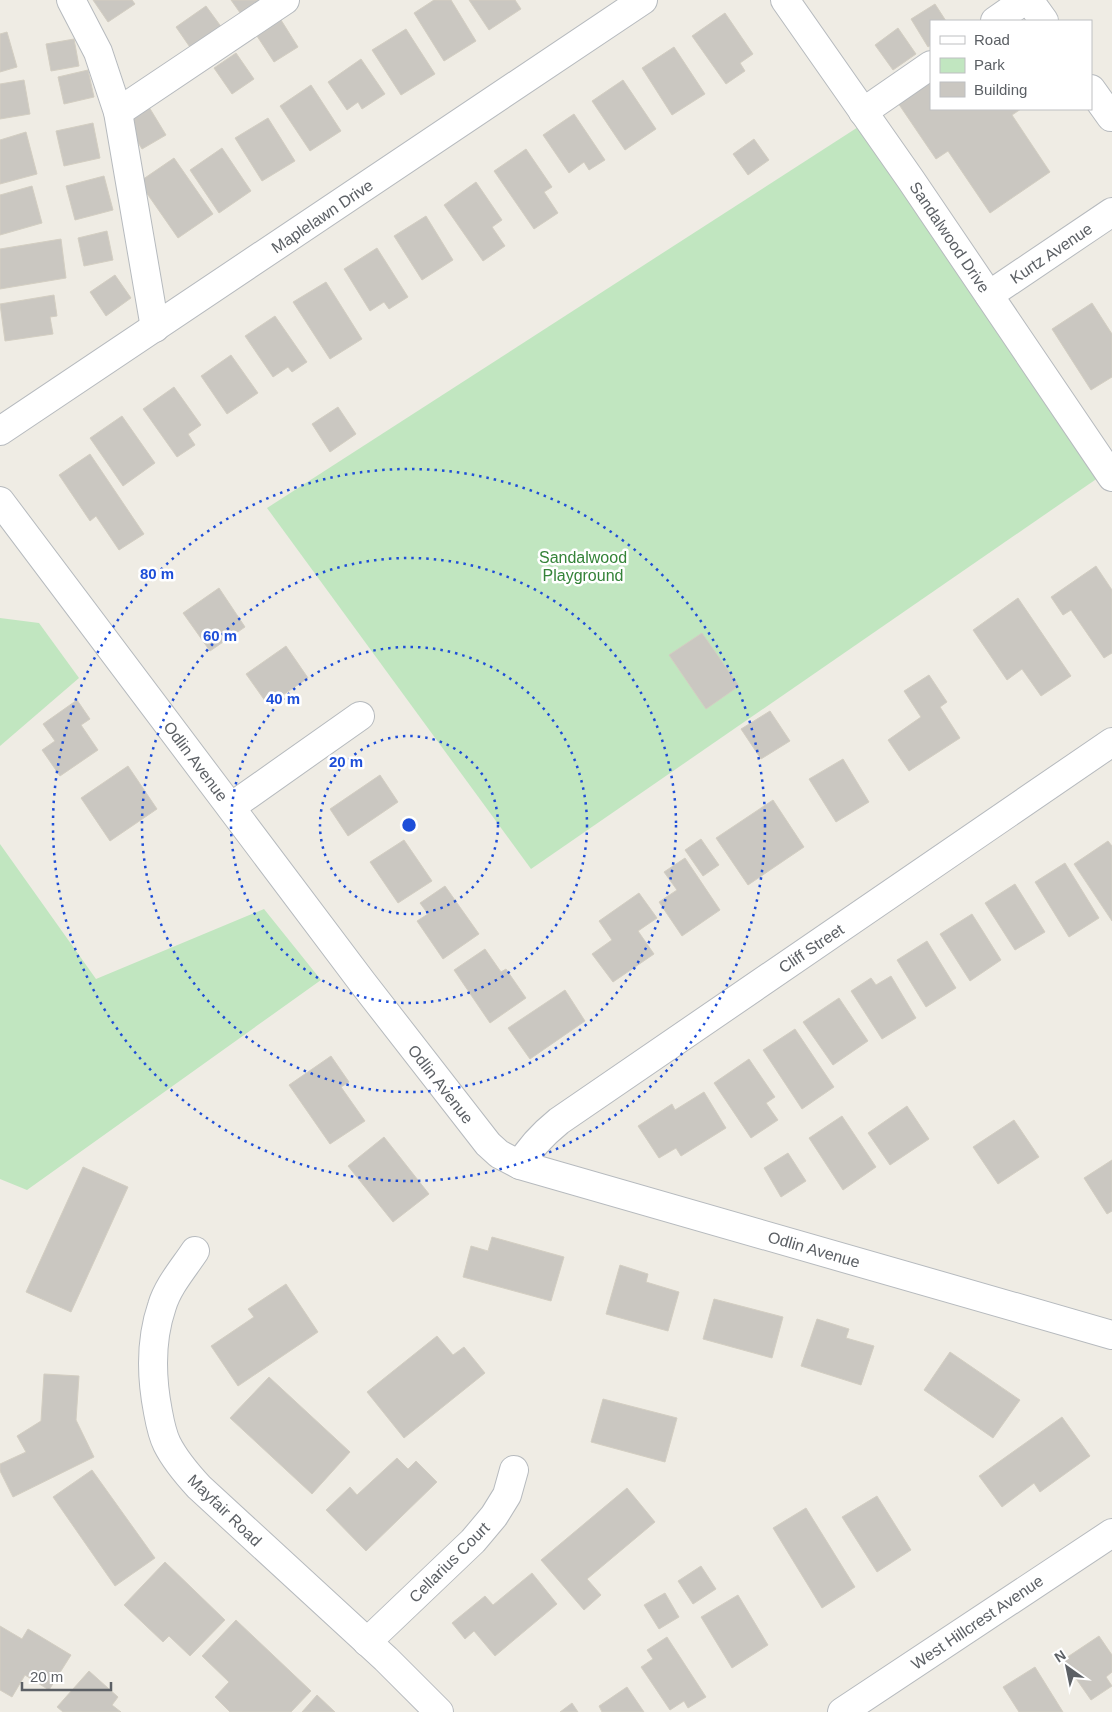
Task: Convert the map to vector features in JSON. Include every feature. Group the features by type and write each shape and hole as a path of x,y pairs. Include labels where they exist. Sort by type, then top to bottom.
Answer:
{"street":[{"path":"71,0 98,52 118,112 155,328"},
{"path":"118,112 285,0"},
{"name":"Maplelawn Drive","path":"0,431 643,0"},
{"name":"Sandalwood Drive","path":"785,0 990,294 1111,472"},
{"path":"995,20 1025,0"},
{"path":"1030,0 1043,20"},
{"path":"863,112 930,66"},
{"path":"1092,90 1112,117"},
{"name":"Kurtz Avenue","path":"990,294 1112,212"},
{"name":"Odlin Avenue","path":"0,501 362,982 488,1144 499,1154 520,1165 1112,1335"},
{"path":"230,807 360,716"},
{"name":"Cliff Street","path":"520,1165 539,1138 558,1121 1112,742"},
{"name":"Mayfair Road","path":"195,1251 172,1284 162,1305 156,1327 152,1354 154,1392 160,1426 166,1444 180,1466 199,1487 386,1659 439,1712"},
{"name":"Cellarius Court","path":"367,1642 473,1541 494,1516 507,1494 514,1470"},
{"name":"West Hillcrest Avenue","path":"842,1712 1112,1533"}],"green space":[{"name":"Sandalwood Playground","path":"869,120 1108,471 531,869 267,508"},
{"path":"0,618 39,623 79,678 0,746"},
{"path":"0,844 96,979 264,909 321,980 27,1190 0,1179"}],"building":[{"path":"93,0 132,0 135,4 108,22"},
{"path":"231,0 267,0 243,17"},
{"path":"434,0 451,0 476,41 444,61 414,13"},
{"path":"469,0 515,0 521,9 489,30"},
{"path":"935,4 945,20 930,20 930,46 928,47 911,19"},
{"path":"206,6 225,32 194,53 176,27"},
{"path":"725,13 753,54 740,63 745,71 726,84 692,36"},
{"path":"281,20 298,47 274,62 257,36"},
{"path":"898,28 916,54 893,70 875,45"},
{"path":"406,29 435,74 401,95 372,50"},
{"path":"7,32 17,67 0,72 0,34"},
{"path":"74,39 79,66 51,71 46,44"},
{"path":"674,47 705,94 672,115 642,68"},
{"path":"236,53 254,79 232,94 214,68"},
{"path":"361,59 385,94 362,109 358,102 347,110 328,82"},
{"path":"88,70 94,97 64,104 58,77"},
{"path":"24,80 30,114 0,119 0,84"},
{"path":"623,80 656,129 625,150 592,101"},
{"path":"930,82 930,110 1020,110 1012,115 1050,172 990,213 948,151 936,159 898,103"},
{"path":"311,85 341,131 310,151 280,106"},
{"path":"149,107 166,135 142,149 125,121"},
{"path":"574,114 605,160 589,170 584,162 569,173 543,135"},
{"path":"268,118 295,161 262,181 235,138"},
{"path":"93,123 100,158 64,166 56,131"},
{"path":"26,132 37,174 0,184 0,140"},
{"path":"754,139 769,160 748,175 733,154"},
{"path":"222,148 251,191 219,213 190,170"},
{"path":"526,149 552,187 544,192 558,213 534,229 494,171"},
{"path":"174,158 213,214 178,238 139,182"},
{"path":"104,176 113,210 75,220 66,186"},
{"path":"476,182 502,220 492,227 505,246 483,261 444,205"},
{"path":"32,186 42,223 0,235 0,195"},
{"path":"426,216 453,260 422,280 394,236"},
{"path":"107,231 113,260 84,266 78,238"},
{"path":"61,239 66,278 0,289 0,249"},
{"path":"377,248 408,297 389,309 384,302 370,311 344,269"},
{"path":"115,275 131,298 106,316 90,292"},
{"path":"326,282 362,339 330,359 293,302"},
{"path":"54,295 57,316 50,317 53,334 5,341 0,304"},
{"path":"1092,303 1112,334 1112,377 1091,390 1052,329"},
{"path":"275,316 307,362 292,372 288,367 273,377 245,336"},
{"path":"231,355 258,393 227,414 201,376"},
{"path":"174,387 201,425 188,434 195,445 177,457 143,409"},
{"path":"338,407 356,434 330,452 312,424"},
{"path":"122,416 155,463 123,486 90,438"},
{"path":"90,454 144,534 119,550 96,516 90,521 59,475"},
{"path":"1096,566 1112,590 1112,653 1104,658 1071,610 1063,615 1051,597"},
{"path":"219,588 245,627 210,651 183,613"},
{"path":"1018,598 1071,676 1041,696 1022,669 1007,680 973,630"},
{"path":"702,633 739,686 706,709 669,655"},
{"path":"286,646 308,678 268,705 246,674"},
{"path":"929,675 947,702 940,707 960,738 909,771 888,740 921,717 904,691"},
{"path":"77,700 90,719 81,725 98,750 60,776 42,750 55,741 43,724"},
{"path":"770,711 790,741 761,759 741,729"},
{"path":"843,759 869,802 836,822 809,779"},
{"path":"128,766 157,809 110,841 81,798"},
{"path":"380,775 398,802 348,836 330,809"},
{"path":"773,800 804,847 748,885 716,838"},
{"path":"701,839 719,865 703,876 685,850"},
{"path":"404,840 432,881 398,903 370,862"},
{"path":"1108,841 1112,846 1112,921 1074,864"},
{"path":"685,858 720,910 682,936 659,902 677,890 664,872"},
{"path":"1065,863 1099,918 1069,937 1035,882"},
{"path":"1015,884 1045,932 1015,950 985,903"},
{"path":"445,886 479,934 443,959 417,921 428,914 420,903"},
{"path":"639,893 657,918 638,931 654,954 613,982 592,954 612,940 599,921"},
{"path":"972,914 1001,960 970,981 940,934"},
{"path":"927,941 956,988 926,1007 897,960"},
{"path":"485,949 501,972 506,969 526,998 490,1023 454,970"},
{"path":"891,976 916,1018 882,1039 851,991 871,978 876,985"},
{"path":"565,990 585,1021 530,1059 508,1028"},
{"path":"839,998 868,1041 833,1065 803,1022"},
{"path":"795,1029 834,1087 802,1109 763,1050"},
{"path":"331,1056 349,1082 341,1087 365,1121 330,1144 289,1085"},
{"path":"749,1059 775,1097 766,1103 778,1120 751,1138 714,1083"},
{"path":"704,1092 726,1128 681,1156 676,1148 659,1158 638,1126 672,1104 675,1110"},
{"path":"907,1106 929,1139 890,1165 868,1133"},
{"path":"842,1116 876,1167 843,1190 809,1138"},
{"path":"1014,1120 1039,1157 998,1184 973,1147"},
{"path":"384,1137 429,1194 393,1222 348,1166"},
{"path":"788,1153 806,1181 781,1197 764,1168"},
{"path":"1112,1160 1112,1211 1107,1214 1084,1178"},
{"path":"83,1167 128,1187 71,1312 26,1292"},
{"path":"492,1237 564,1257 551,1301 463,1277 471,1246 488,1251"},
{"path":"620,1265 648,1274 646,1282 679,1292 668,1331 606,1314"},
{"path":"286,1284 318,1332 238,1386 211,1346 254,1317 248,1309"},
{"path":"714,1299 783,1317 772,1358 703,1339"},
{"path":"817,1319 849,1329 846,1338 874,1346 861,1385 801,1366"},
{"path":"437,1336 453,1355 464,1347 485,1373 404,1438 367,1392"},
{"path":"950,1352 1020,1400 993,1438 924,1390"},
{"path":"44,1374 79,1376 76,1420 94,1457 13,1497 0,1471 0,1464 26,1452 17,1436 41,1421"},
{"path":"269,1377 350,1452 312,1494 230,1418"},
{"path":"603,1399 677,1418 665,1462 591,1442"},
{"path":"1062,1417 1090,1456 1040,1492 1034,1483 1002,1507 979,1476"},
{"path":"397,1458 408,1469 416,1461 437,1482 366,1551 326,1510 350,1487 357,1495"},
{"path":"92,1470 155,1558 115,1586 53,1497"},
{"path":"627,1488 655,1522 587,1579 601,1595 584,1610 541,1560"},
{"path":"877,1496 911,1550 877,1572 842,1517"},
{"path":"806,1508 855,1587 822,1608 773,1528"},
{"path":"165,1562 225,1620 190,1656 169,1636 163,1642 124,1605"},
{"path":"701,1566 716,1589 693,1604 678,1581"},
{"path":"532,1573 557,1604 495,1656 474,1631 465,1639 452,1623 485,1596 493,1605"},
{"path":"665,1593 679,1617 659,1629 644,1605"},
{"path":"738,1595 768,1645 732,1668 701,1617"},
{"path":"236,1620 311,1691 291,1712 230,1712 215,1697 229,1682 202,1656"},
{"path":"0,1626 22,1639 28,1629 71,1655 49,1690 25,1675 12,1697 0,1690"},
{"path":"1099,1636 1112,1655 1112,1672 1106,1677 1112,1686 1091,1700 1063,1660"},
{"path":"667,1637 706,1697 688,1708 684,1701 670,1710 641,1667 653,1659 647,1650"},
{"path":"1035,1667 1063,1712 1019,1712 1003,1687"},
{"path":"89,1671 118,1697 112,1705 121,1712 63,1712 57,1707"},
{"path":"627,1687 644,1712 602,1712 599,1706"},
{"path":"317,1695 335,1712 302,1712"},
{"path":"572,1703 578,1712 560,1712"}]}
